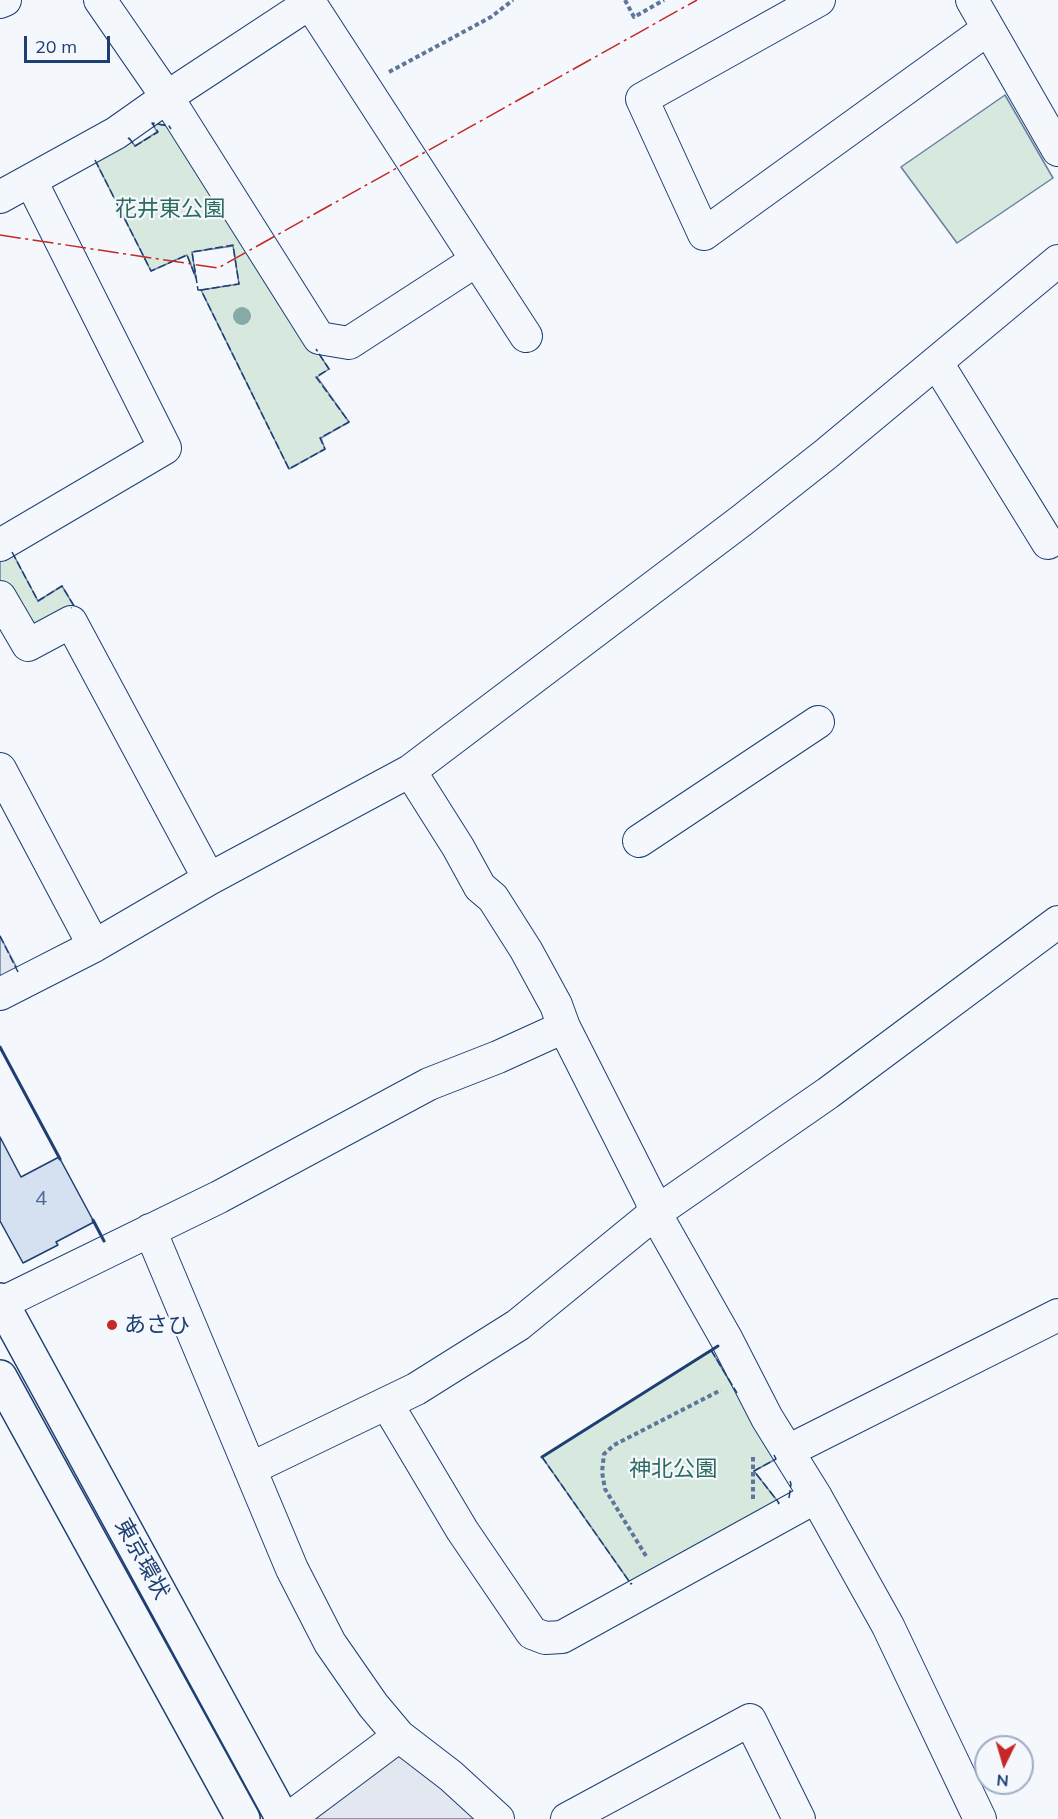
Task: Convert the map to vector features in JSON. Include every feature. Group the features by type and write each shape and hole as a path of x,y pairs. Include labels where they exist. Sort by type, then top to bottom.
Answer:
{"highway":[{"name":"東京環状","path":"1,1301 283,1819"},
{"name":"東京環状","path":"0,1377 243,1819"}],"street":[{"path":"0,2 4,0"},
{"path":"100,0 167,98 319,338 349,343 477,260"},
{"path":"819,0 642,99 704,234 988,29"},
{"path":"972,0 1058,150"},
{"path":"0,197 116,133 309,2 526,336"},
{"path":"0,545 165,448 31,181"},
{"path":"0,994 94,946 209,879 410,771 750,515 1058,261"},
{"path":"937,363 1048,543"},
{"path":"0,597 28,645 71,622 209,879"},
{"path":"639,841 818,722"},
{"path":"0,768 94,946"},
{"path":"410,771 458,847 480,887 493,898 526,950 556,1005 564,1027 651,1199 731,1389 767,1418 789,1450 888,1626 980,1819"},
{"path":"250,1470 416,1389 518,1325 655,1213 828,1093 1058,922"},
{"path":"1,1301 219,1197 429,1084 498,1057 564,1027"},
{"path":"150,1230 292,1569 330,1643 373,1705 399,1736 451,1776 498,1819"},
{"path":"789,1450 1058,1316"},
{"path":"387,1404 462,1530 532,1633 544,1638 562,1637 816,1497"},
{"path":"567,1819 750,1720 799,1819"},
{"path":"288,1819 399,1736"}],"path":[{"path":"387,73 491,17 513,0"},
{"path":"625,0 634,17 664,0"},
{"path":"662,1582 605,1489 602,1473 604,1454 614,1445 731,1389"},
{"path":"753,1447 753,1500"}],"green space":[{"path":"1005,95 1053,178 957,243 901,167"},
{"name":"花井東公園","path":"152,123 169,126 329,369 317,377 349,422 321,438 325,449 289,469 201,290 239,284 233,246 192,252 196,278 187,255 151,271 95,160 129,138 135,146 157,132"},
{"path":"11,550 38,601 62,586 74,606 39,628 26,625 0,587 0,556"},
{"name":"神北公園","path":"711,1350 776,1459 754,1471 779,1503 631,1584 542,1457"}],"shaded area":[{"path":"0,936 19,972 0,981"},
{"path":"397,1749 478,1819 317,1819 314,1814"}],"building":[{"path":"0,1137 21,1177 59,1157 94,1222 56,1242 58,1245 23,1263 0,1221"}],"fence":[{"path":"128,139 135,146 158,132 152,123 169,126 171,129"},
{"path":"95,160 151,271 187,255 196,278"},
{"path":"201,290 239,284 233,245 192,252 198,290 201,290 289,469 325,449 320,438 349,422 316,377 329,369 316,349"},
{"path":"12,552 38,601 62,586 74,606 71,608"},
{"path":"0,936 18,972"},
{"path":"711,1350 737,1393"},
{"path":"774,1455 776,1459 754,1471 778,1504"},
{"path":"542,1457 632,1583"},
{"path":"789,1498 790,1481"}],"wall":[{"path":"0,1047 60,1159"},
{"path":"93,1220 104,1241"},
{"path":"542,1457 718,1346"}],"power":[{"path":"0,235 218,268 697,0"}],"place":[{"name":"あさひ","path":"112,1325"}]}
